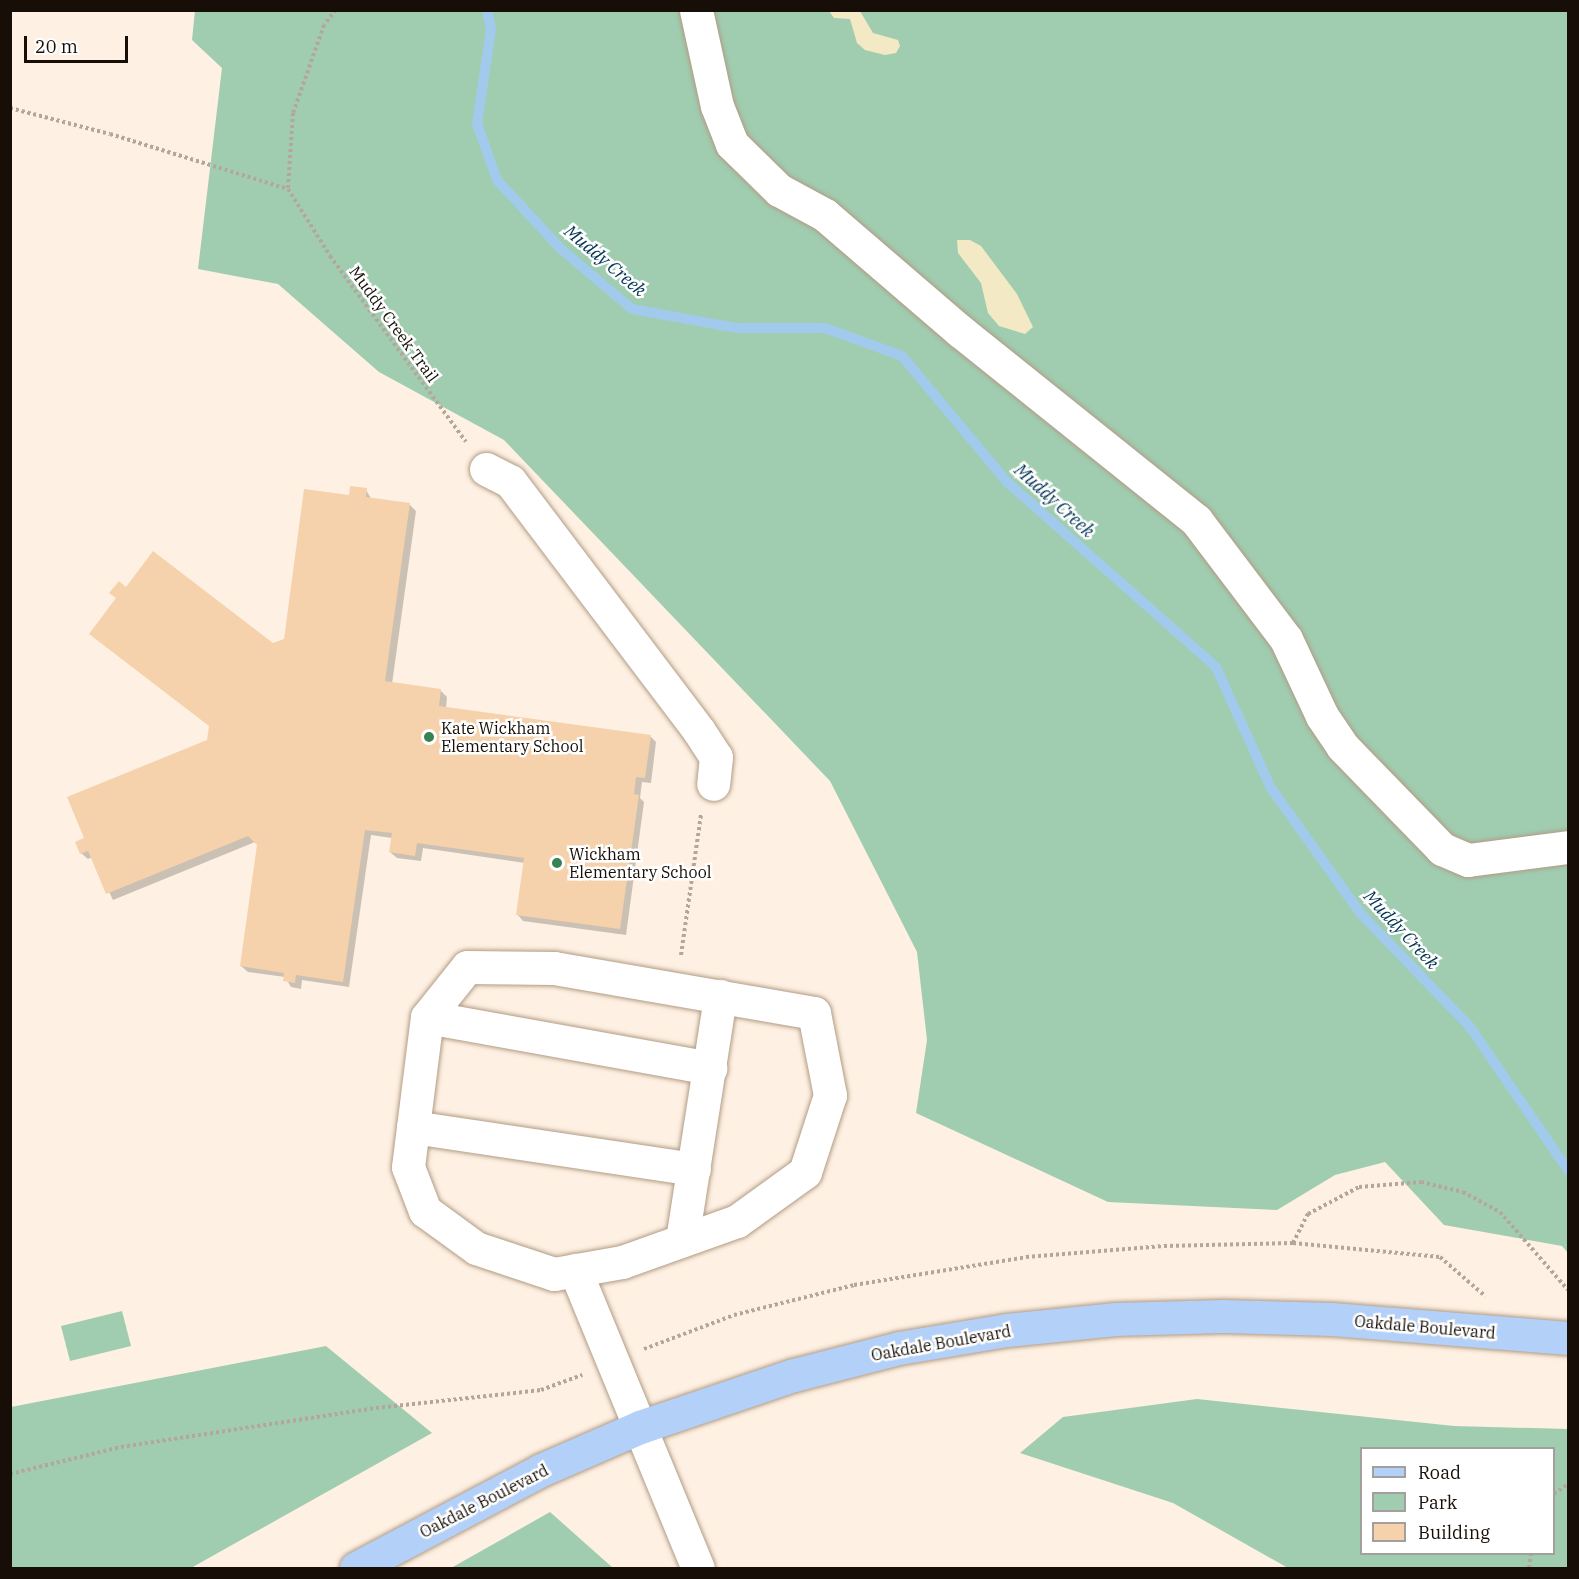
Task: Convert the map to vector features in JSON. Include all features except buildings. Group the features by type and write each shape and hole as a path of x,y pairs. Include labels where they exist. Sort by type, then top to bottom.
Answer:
{"main road":[{"name":"Oakdale Boulevard","path":"356,1569 541,1470 640,1427 794,1374 899,1348 1006,1330 1115,1319 1223,1316 1332,1319 1567,1338"}],"street":[{"path":"696,10 717,106 732,144 779,190 825,215 960,331 1196,520 1286,639 1322,716 1342,746 1442,849 1468,860 1569,847"},
{"path":"486,469 510,481 699,731 716,757 707,797"},
{"path":"467,967 554,968 720,996 814,1013 830,1095 805,1172 737,1221 622,1262 554,1274 477,1248 425,1212 408,1167 427,1017 467,967"},
{"path":"682,1240 711,1068 720,996"},
{"path":"427,1017 711,1068"},
{"path":"413,1127 694,1169"},
{"path":"575,1270 698,1569"}],"path":[{"path":"10,108 110,134 288,189 293,113 324,26 336,10"},
{"name":"Muddy Creek Trail","path":"288,189 330,256 486,469"},
{"path":"681,959 707,797"},
{"path":"1293,1243 1308,1214 1359,1187 1421,1182 1462,1192 1500,1212 1569,1290"},
{"path":"10,1474 121,1447 376,1408 541,1390 734,1315 854,1285 1026,1257 1164,1246 1293,1243 1440,1257 1485,1296"},
{"path":"1555,1493 1569,1484"}],"green space":[{"path":"195,10 1568,11 1568,1253 1562,1246 1444,1225 1385,1162 1335,1175 1277,1210 1108,1202 916,1113 927,1040 917,952 830,781 504,440 379,372 278,284 198,269 222,68 192,40"},
{"path":"122,1311 131,1346 70,1361 61,1326"},
{"path":"326,1346 432,1433 191,1568 11,1568 11,1407"},
{"path":"1197,1399 1454,1426 1568,1429 1568,1568 1288,1568 1173,1503 1020,1453 1063,1417"},
{"path":"550,1512 613,1568 451,1568"}],"sand":[{"path":"829,11 860,11 873,33 898,40 900,46 896,53 885,55 865,50 857,43 850,19 834,18"},
{"path":"957,240 970,240 981,246 1017,294 1033,327 1025,334 999,326 988,313 981,283 958,253"}],"waterway":[{"name":"Muddy Creek","path":"487,10 491,29 477,124 497,180 561,249 632,309 737,328 825,328 902,356 1007,482 1216,667 1271,788 1361,914 1470,1027 1568,1170"}],"place":[{"name":"Kate Wickham Elementary School","path":"429,737"},
{"name":"Wickham Elementary School","path":"557,863"}]}
